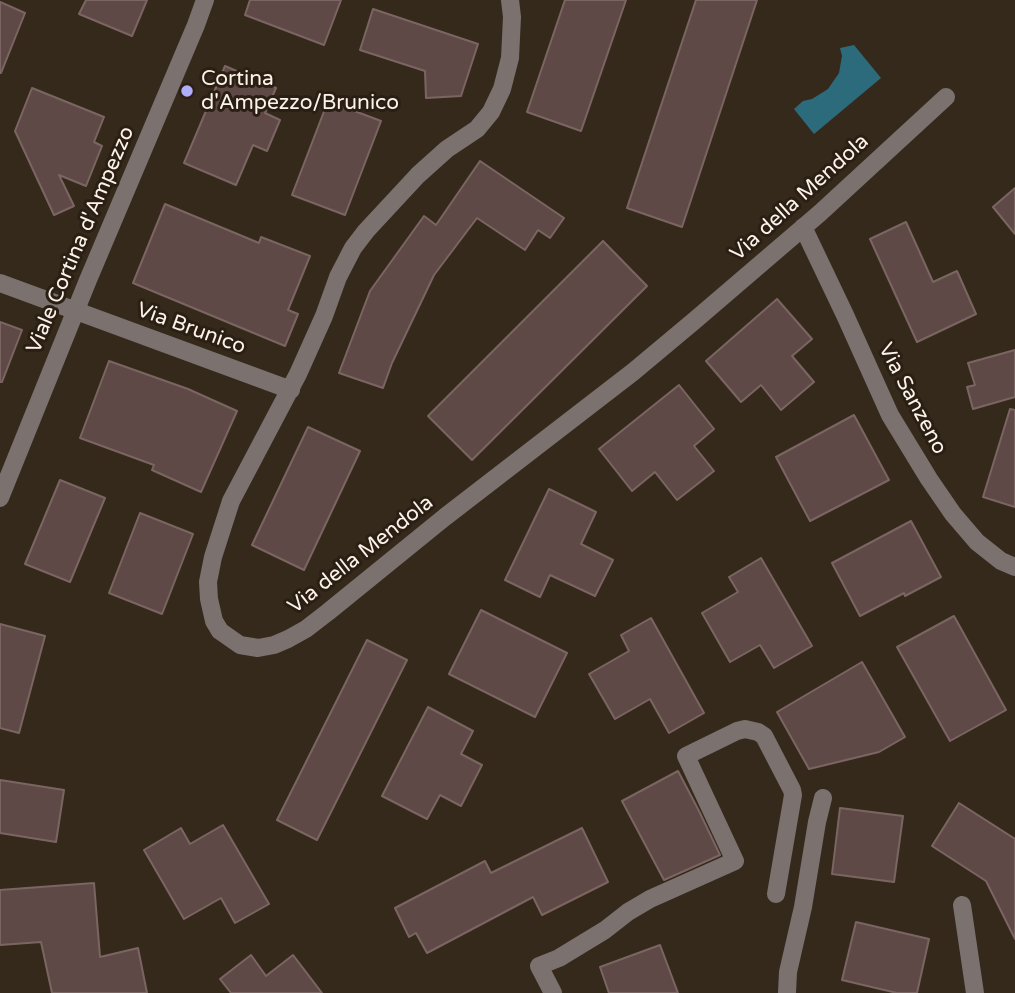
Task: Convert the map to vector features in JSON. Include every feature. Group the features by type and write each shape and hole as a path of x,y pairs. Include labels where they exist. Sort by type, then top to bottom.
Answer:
{"street":[{"name":"Viale Cortina d'Ampezzo","path":"0,498 205,0"},
{"name":"Via della Mendola","path":"510,0 510,58 502,89 491,112 477,129 447,149 418,175 353,248 338,277 315,338 291,390 231,501 213,557 208,582 209,599 214,621 220,631 240,645 258,648 274,645 306,629 445,517 633,372 803,227 946,97"},
{"name":"Via Sanzeno","path":"803,227 890,415 929,479 953,514 977,542 1002,561 1015,567"},
{"name":"Via Brunico","path":"0,282 291,390"},
{"path":"553,993 539,967 605,930 650,899 735,861 686,755 745,729 764,736 793,795 776,894"},
{"path":"786,993 823,798"},
{"path":"962,905 975,993"}],"water":[{"path":"854,45 881,78 814,134 794,109 803,101 828,89 839,73 842,56 840,48"}],"building":[{"path":"86,0 147,0 132,36 79,14"},
{"path":"250,0 341,0 324,45 245,15"},
{"path":"565,0 626,0 581,131 527,112"},
{"path":"696,0 757,0 682,227 627,208"},
{"path":"0,2 25,13 1,73 0,73"},
{"path":"373,9 478,44 461,96 426,98 425,71 360,50"},
{"path":"225,66 276,88 265,113 280,120 267,151 253,145 236,185 184,163"},
{"path":"32,88 104,117 94,142 102,146 86,186 59,175 74,206 54,215 15,131"},
{"path":"328,101 381,121 345,215 292,195"},
{"path":"480,161 564,218 550,238 538,230 525,250 477,218 434,275 383,388 339,373 370,291 424,216 436,225"},
{"path":"1015,188 1015,234 993,207"},
{"path":"165,204 259,243 261,237 310,256 288,310 298,314 285,346 133,283"},
{"path":"906,222 933,282 957,271 976,314 917,342 870,239"},
{"path":"603,241 647,286 472,460 428,416"},
{"path":"777,299 812,339 792,356 814,382 781,410 761,385 741,402 706,361"},
{"path":"0,322 22,330 2,382 0,382"},
{"path":"1015,350 1015,397 973,409 967,387 975,385 968,363"},
{"path":"109,361 188,389 237,411 201,492 152,470 154,465 80,438"},
{"path":"679,385 714,429 694,446 714,471 677,500 655,472 632,491 599,449"},
{"path":"1010,409 1015,410 1015,507 983,497"},
{"path":"854,415 889,480 810,521 776,457"},
{"path":"308,427 360,451 304,570 252,545"},
{"path":"60,480 105,498 70,582 25,564"},
{"path":"549,489 596,512 581,544 613,560 595,596 550,575 540,597 505,580"},
{"path":"140,513 193,534 162,614 109,593"},
{"path":"911,521 941,577 860,616 832,563"},
{"path":"761,558 812,646 774,668 760,645 730,662 702,613 738,592 729,577"},
{"path":"481,610 567,653 535,717 449,674"},
{"path":"954,616 1006,710 950,741 897,647"},
{"path":"651,618 704,713 669,733 650,699 615,719 589,674 629,651 621,635"},
{"path":"0,624 45,636 19,733 0,728"},
{"path":"367,640 407,660 317,840 277,820"},
{"path":"862,662 905,737 879,752 809,769 777,712"},
{"path":"428,707 473,731 461,754 482,765 461,806 440,795 427,819 382,796"},
{"path":"678,771 720,855 664,880 622,801"},
{"path":"0,780 64,790 56,842 0,833"},
{"path":"959,803 1015,839 1015,939 986,881 932,846"},
{"path":"840,808 903,816 894,882 832,874"},
{"path":"223,825 269,904 235,923 221,898 184,919 144,850 181,828 190,844"},
{"path":"582,828 608,882 542,915 533,897 427,953 416,933 409,937 395,908 485,861 491,873"},
{"path":"94,883 100,957 138,948 147,993 52,993 41,942 0,945 0,890"},
{"path":"856,922 929,939 917,993 897,993 842,980"},
{"path":"660,945 678,993 609,993 600,967"},
{"path":"251,955 266,976 293,955 322,993 231,993 220,979"}],"place":[{"name":"Cortina d'Ampezzo/Brunico","path":"187,91"}]}
